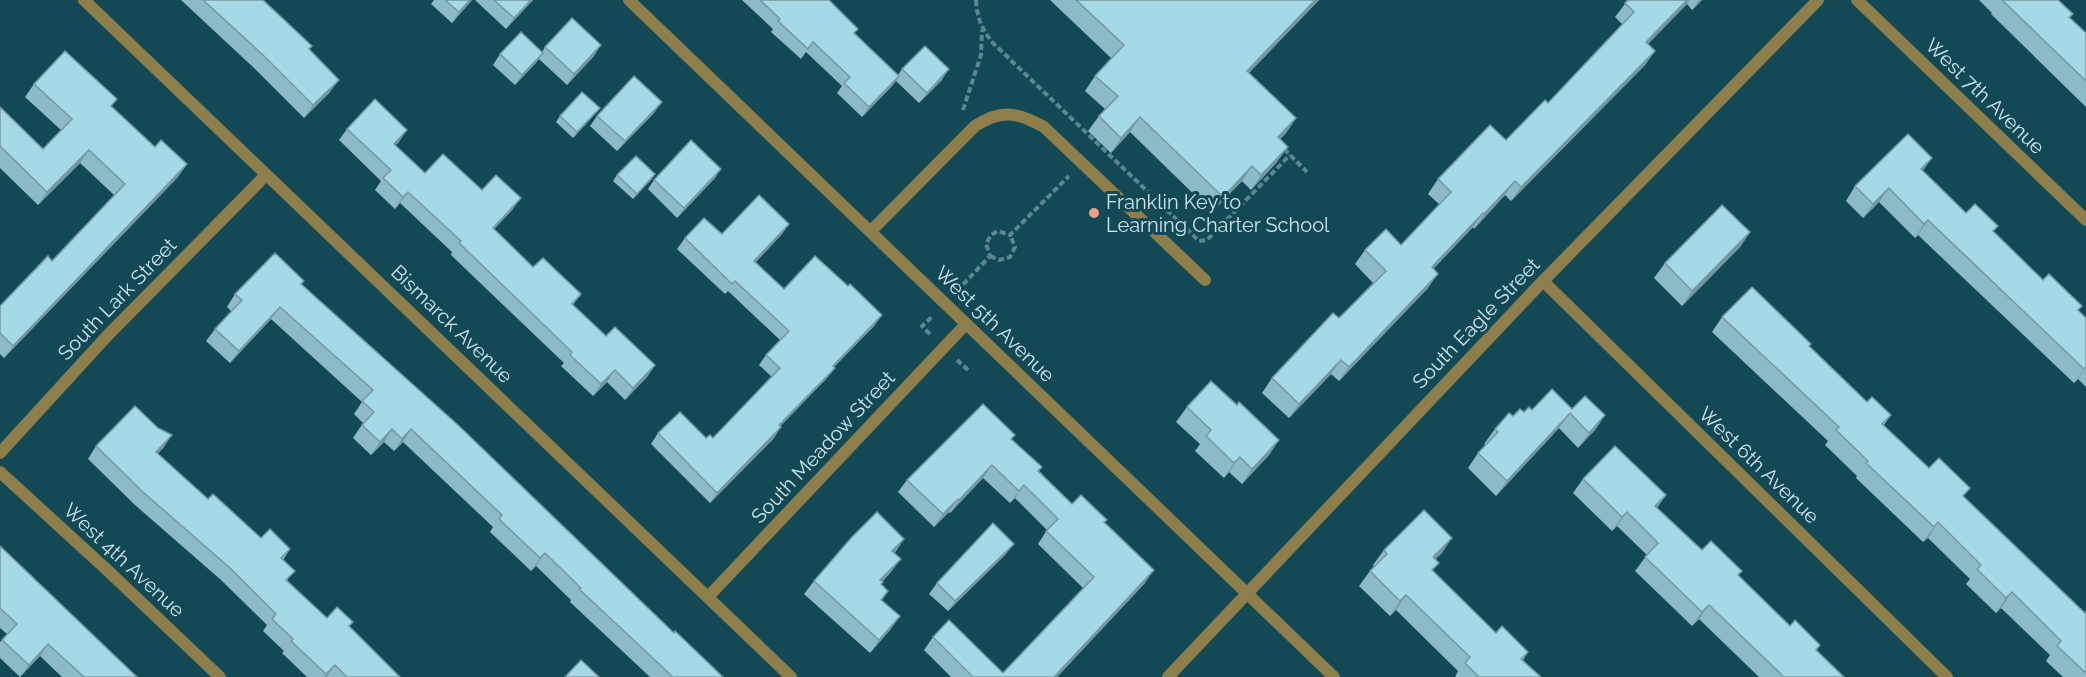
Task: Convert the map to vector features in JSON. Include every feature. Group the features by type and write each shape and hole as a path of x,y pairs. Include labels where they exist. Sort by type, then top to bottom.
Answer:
{"street":[{"name":"Bismarck Avenue","path":"84,0 791,677"},
{"name":"West 5th Avenue","path":"629,0 1334,677"},
{"name":"South Eagle Street","path":"1168,677 1246,592 1543,281 1818,0"},
{"name":"West 7th Avenue","path":"1857,0 2086,220"},
{"path":"871,231 975,126 989,117 1006,114 1027,117 1044,127 1205,280"},
{"name":"South Lark Street","path":"0,453 108,334 266,176"},
{"name":"West 6th Avenue","path":"1543,281 1947,677"},
{"name":"South Meadow Street","path":"708,597 966,324"},
{"name":"West 4th Avenue","path":"0,472 220,677"}],"path":[{"path":"963,111 981,56 982,30 976,10 976,0"},
{"path":"982,30 1199,241 1207,240 1290,155"},
{"path":"1277,142 1307,172"},
{"path":"1010,235 1099,143"},
{"path":"998,231 1010,235 1015,247 1010,257 999,260 990,256 986,244 991,235 998,231"},
{"path":"968,370 922,326 990,256"}],"building":[{"path":"203,0 263,0 312,46 309,49 339,80 313,105"},
{"path":"445,0 470,0 459,12"},
{"path":"494,0 531,0 514,18"},
{"path":"760,0 829,0 858,29 854,33 899,76 869,107 844,83 850,77 813,42 808,49 778,21 780,19"},
{"path":"1076,0 1315,0 1247,71 1296,118 1278,137 1288,147 1261,175 1252,166 1223,197 1140,117 1121,138 1099,116 1118,96 1095,76 1124,45"},
{"path":"1628,0 1687,0 1646,42 1655,51 1521,187 1515,181 1483,213 1432,267 1438,274 1349,367 1341,360 1299,404 1272,378 1333,313 1339,318 1386,271 1365,250 1386,229 1401,245 1451,192 1438,179 1490,125 1506,140 1545,100 1548,103 1634,12 1625,3"},
{"path":"2002,0 2058,0 2073,14 2069,17 2086,33 2086,81"},
{"path":"572,18 601,45 574,74 545,47"},
{"path":"521,32 543,53 522,75 500,54"},
{"path":"925,46 949,69 927,93 902,69"},
{"path":"65,51 117,99 111,106 155,147 161,140 187,164 13,346 0,333 0,306 48,256 52,261 125,184 89,150 47,192 0,146 0,107 43,149 72,119 34,84"},
{"path":"634,76 662,102 625,141 597,116"},
{"path":"582,92 600,108 577,132 560,116"},
{"path":"375,99 407,130 394,144 425,173 443,154 482,190 496,175 521,198 493,228 533,267 543,258 581,294 572,304 606,336 615,327 655,365 633,388 615,370 601,384 570,355 572,352 459,243 461,241 408,192 403,197 383,178 391,170 347,129"},
{"path":"1908,134 1932,158 1921,169 1966,213 1975,204 1998,226 1993,231 2043,280 2049,274 2082,306 2078,310 2086,318 2086,367 2084,369 1928,220 1924,224 1889,188 1873,204 1855,186"},
{"path":"691,140 721,169 684,208 654,180"},
{"path":"636,156 655,174 637,194 617,175"},
{"path":"759,195 789,224 754,261 784,289 815,256 848,286 850,284 882,315 833,366 835,368 779,425 781,427 717,493 658,433 680,412 706,438 710,435 713,438 780,368 766,355 789,331 735,281 732,284 685,238 704,218 722,234"},
{"path":"1722,205 1750,232 1692,291 1665,263"},
{"path":"275,253 304,281 301,284 458,425 674,633 675,631 723,677 673,677 579,589 581,588 545,553 540,558 499,519 502,515 411,429 402,439 392,429 380,442 362,425 374,412 362,401 373,390 280,307 239,351 215,329 242,300 235,294"},
{"path":"1752,287 1867,402 1872,397 1891,415 1882,424 1929,468 1939,458 1970,488 1963,496 2085,613 2086,611 2086,673 2057,646 2061,641 2012,592 2006,598 1977,569 1981,565 1938,522 1934,527 1866,463 1868,461 1836,430 1839,427 1722,317"},
{"path":"1211,381 1237,405 1239,402 1279,440 1252,469 1240,457 1234,463 1206,436 1211,430 1187,407"},
{"path":"1552,389 1572,409 1585,396 1605,415 1589,433 1570,413 1507,481 1478,453 1498,432 1495,429 1509,413 1513,416 1520,409 1524,412 1529,407 1532,410"},
{"path":"983,404 1015,435 1011,439 1042,467 1038,471 1072,504 1081,495 1107,520 1104,522 1154,570 1054,677 973,677 933,637 949,620 1003,673 1094,577 1046,531 1058,519 1024,485 1019,491 992,465 943,514 907,480"},
{"path":"135,406 158,428 172,435 156,452 208,499 213,494 261,538 270,529 290,549 281,558 295,571 286,580 327,618 337,607 353,622 349,626 400,677 347,677 335,665 326,674 291,641 293,639 272,619 276,614 230,568 144,493 96,446"},
{"path":"1615,446 1666,495 1655,506 1702,550 1711,541 1742,571 1738,575 1790,626 1795,620 1820,645 1816,650 1844,677 1784,677 1709,605 1702,612 1645,557 1658,543 1627,512 1622,517 1583,479"},
{"path":"1424,510 1452,538 1433,557 1439,563 1432,570 1496,633 1502,626 1528,652 1521,659 1541,677 1479,677 1465,663 1470,657 1406,595 1400,601 1370,571 1387,554 1384,550"},
{"path":"877,512 904,539 892,551 901,559 880,580 888,591 881,600 900,616 879,640 814,581"},
{"path":"993,523 1014,544 955,601 937,583"},
{"path":"0,546 137,677 82,677 48,644 29,665 2,640 17,624 0,608"},
{"path":"581,660 599,677 565,677"}],"place":[{"name":"Franklin Key to Learning Charter School","path":"1094,213"}]}
